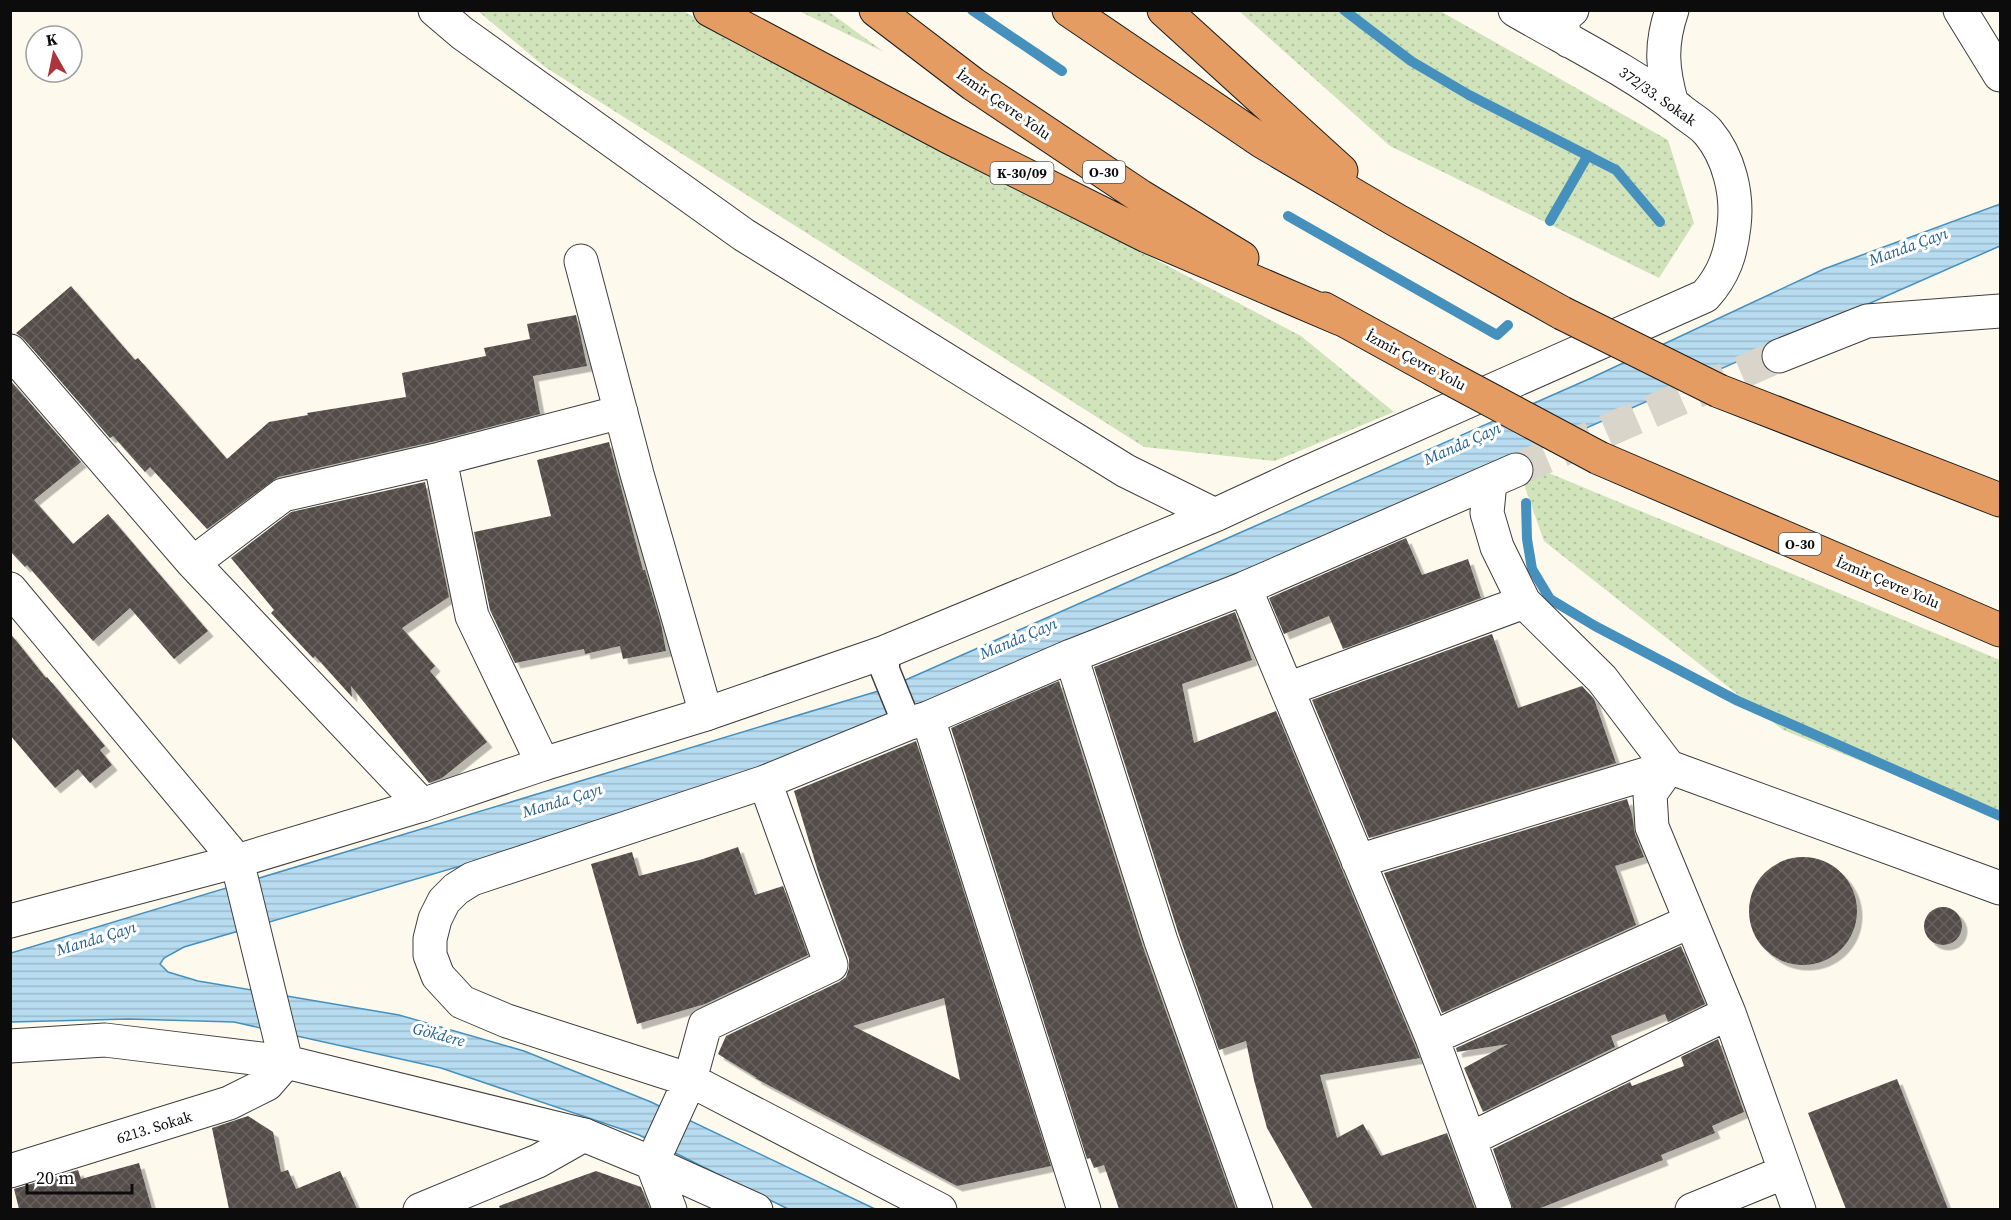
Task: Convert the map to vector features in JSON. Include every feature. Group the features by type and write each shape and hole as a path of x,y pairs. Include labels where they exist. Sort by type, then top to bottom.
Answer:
{"highway":[{"name":"K-30/09","path":"711,10 947,136 1147,236 1341,319"},
{"name":"İzmir Çevre Yolu","path":"876,10 973,84 1140,196 1341,319 1599,458 2001,630"},
{"path":"1069,10 1263,142 1562,313 1719,392 2001,501"},
{"path":"1164,10 1396,220"}],"street":[{"path":"435,10 462,33 744,235 1126,471 1215,515"},
{"path":"1672,10 1666,28 1662,57 1664,78 1672,104"},
{"path":"1960,10 2001,75"},
{"name":"372/33. Sokak","path":"1215,515 1706,296 1718,282 1732,245 1736,209 1733,190 1720,150 1707,131 1672,104 1616,67 1570,21 1523,15"},
{"path":"581,261 679,623 706,714"},
{"path":"1779,357 1867,321 2001,311"},
{"path":"10,351 193,563 422,805"},
{"path":"193,563 283,495 440,459 621,412"},
{"path":"440,459 472,616 543,764"},
{"path":"940,1209 684,1094 462,1002 438,976 430,955 430,939 435,919 444,901 456,889 472,879 765,783 1071,656 1245,588 1503,476 1487,513 1497,548 1524,602 1602,679 1669,767 2001,888"},
{"path":"10,921 239,868 543,764 885,661 1215,515"},
{"path":"1245,588 1432,1038 1495,1209"},
{"path":"10,589 239,868 283,1050"},
{"path":"1288,689 1524,602"},
{"path":"1071,656 1161,941 1256,1209"},
{"path":"885,661 917,721 1084,1209"},
{"path":"1358,861 1669,767"},
{"path":"1669,767 1650,794 1652,827 1729,1013 1798,1209"},
{"path":"670,1209 656,1156 684,1094 705,1025 831,964 765,783"},
{"path":"1432,1038 1691,921"},
{"path":"1470,1139 1729,1013"},
{"path":"10,1046 105,1040 283,1050 656,1156 756,1209"},
{"name":"6213. Sokak","path":"10,1172 229,1103 267,1084 283,1050"},
{"path":"420,1209 538,1161 584,1135"},
{"path":"1692,1209 1785,1172"}],"green space":[{"path":"478,11 683,11 1301,336 1394,412 1275,461 1144,447 545,67"},
{"path":"799,11 828,11 884,52"},
{"path":"1239,11 1440,11 1668,140 1694,223 1659,278 1390,146"},
{"path":"1515,459 2000,660 2000,817 1783,730 1544,541"}],"water":[{"path":"2000,204 2000,246 1450,488 764,777 184,947 164,958 160,964 168,972 198,981 399,1015 524,1051 651,1102 875,1209 788,1209 639,1135 441,1068 234,1022 129,1019 11,1022 11,953 885,689 1589,379 1824,269"}],"building":[{"path":"71,286 135,360 138,358 227,459 269,422 308,415 307,413 406,397 402,373 486,356 484,348 530,339 527,324 576,315 587,366 533,376 540,414 436,441 278,477 207,529 150,467 145,472 113,436 110,438 24,339 16,333"},
{"path":"10,380 81,462 34,500 73,544 108,514 208,631 174,659 130,608 93,641 27,565 25,567 10,551"},
{"path":"609,442 643,570 645,570 661,624 666,651 623,659 620,646 585,654 584,649 515,663 490,610 474,532 551,516 537,460"},
{"path":"425,482 449,597 402,628 435,666 430,671 487,742 442,778 429,783 351,686 352,697 315,656 313,658 271,613 274,610 231,558 291,512"},
{"path":"1406,538 1422,575 1468,559 1481,598 1343,649 1329,616 1284,634 1269,598"},
{"path":"1235,612 1252,660 1182,684 1194,743 1276,711 1420,1058 1320,1075 1337,1138 1363,1124 1381,1156 1447,1133 1475,1209 1313,1209 1267,1128 1246,1041 1219,1050 1179,935 1094,667"},
{"path":"10,633 105,746 100,750 112,765 90,783 78,769 55,788 10,735"},
{"path":"1492,634 1518,708 1582,686 1594,699 1616,763 1369,838 1312,700"},
{"path":"1059,681 1143,947 1236,1209 1119,1209 1104,1165 1094,1168 1090,1158 1087,1159 951,728"},
{"path":"916,741 1051,1166 957,1186 755,1078 757,1078 718,1054 726,1036 839,982 846,977 849,968 849,959 819,875 794,791","holes":["944,998 960,1080 853,1026"]},
{"path":"1627,799 1635,834 1644,857 1615,866 1636,925 1442,1013 1384,873"},
{"path":"738,847 755,895 783,886 808,955 705,1004 637,1024 591,864 632,852 639,876"},
{"path":"1803,857 1824,861 1841,873 1853,890 1857,911 1853,932 1841,949 1824,961 1803,965 1782,961 1765,949 1753,932 1749,911 1753,890 1765,873 1782,861"},
{"path":"1943,907 1957,912 1962,926 1957,940 1943,945 1929,940 1924,926 1929,912"},
{"path":"1681,946 1705,1004 1668,1022 1665,1014 1611,1036 1615,1047 1483,1112 1464,1068 1508,1044 1457,1052 1456,1048"},
{"path":"1718,1039 1744,1112 1712,1126 1715,1133 1661,1155 1663,1160 1538,1209 1513,1209 1493,1149 1630,1082 1632,1086 1684,1066 1681,1057"},
{"path":"1897,1079 1948,1209 1846,1209 1808,1113"},
{"path":"248,1116 273,1132 281,1172 288,1170 296,1189 340,1171 357,1209 229,1209 212,1128"},
{"path":"139,1163 152,1209 19,1209 14,1189 78,1170 81,1179"},
{"path":"596,1171 641,1187 650,1209 500,1209 499,1206"}],"waterway":[{"path":"972,10 1062,71"},
{"path":"1344,10 1411,61 1469,95 1616,170 1660,222"},
{"path":"1550,221 1588,155"},
{"path":"1288,216 1497,335 1508,325"},
{"path":"1526,503 1527,539 1532,569 1550,599 1595,626 1738,701 2000,816"}],"tunnel":[{"path":"1516,470 1779,356"}],"water label":[{"name":"Manda Çayı","path":"1908,246"},
{"name":"Manda Çayı","path":"1462,443"},
{"name":"Manda Çayı","path":"1018,638"},
{"name":"Manda Çayı","path":"562,800"},
{"name":"Manda Çayı","path":"96,938"},
{"name":"Gökdere","path":"439,1034"}]}
